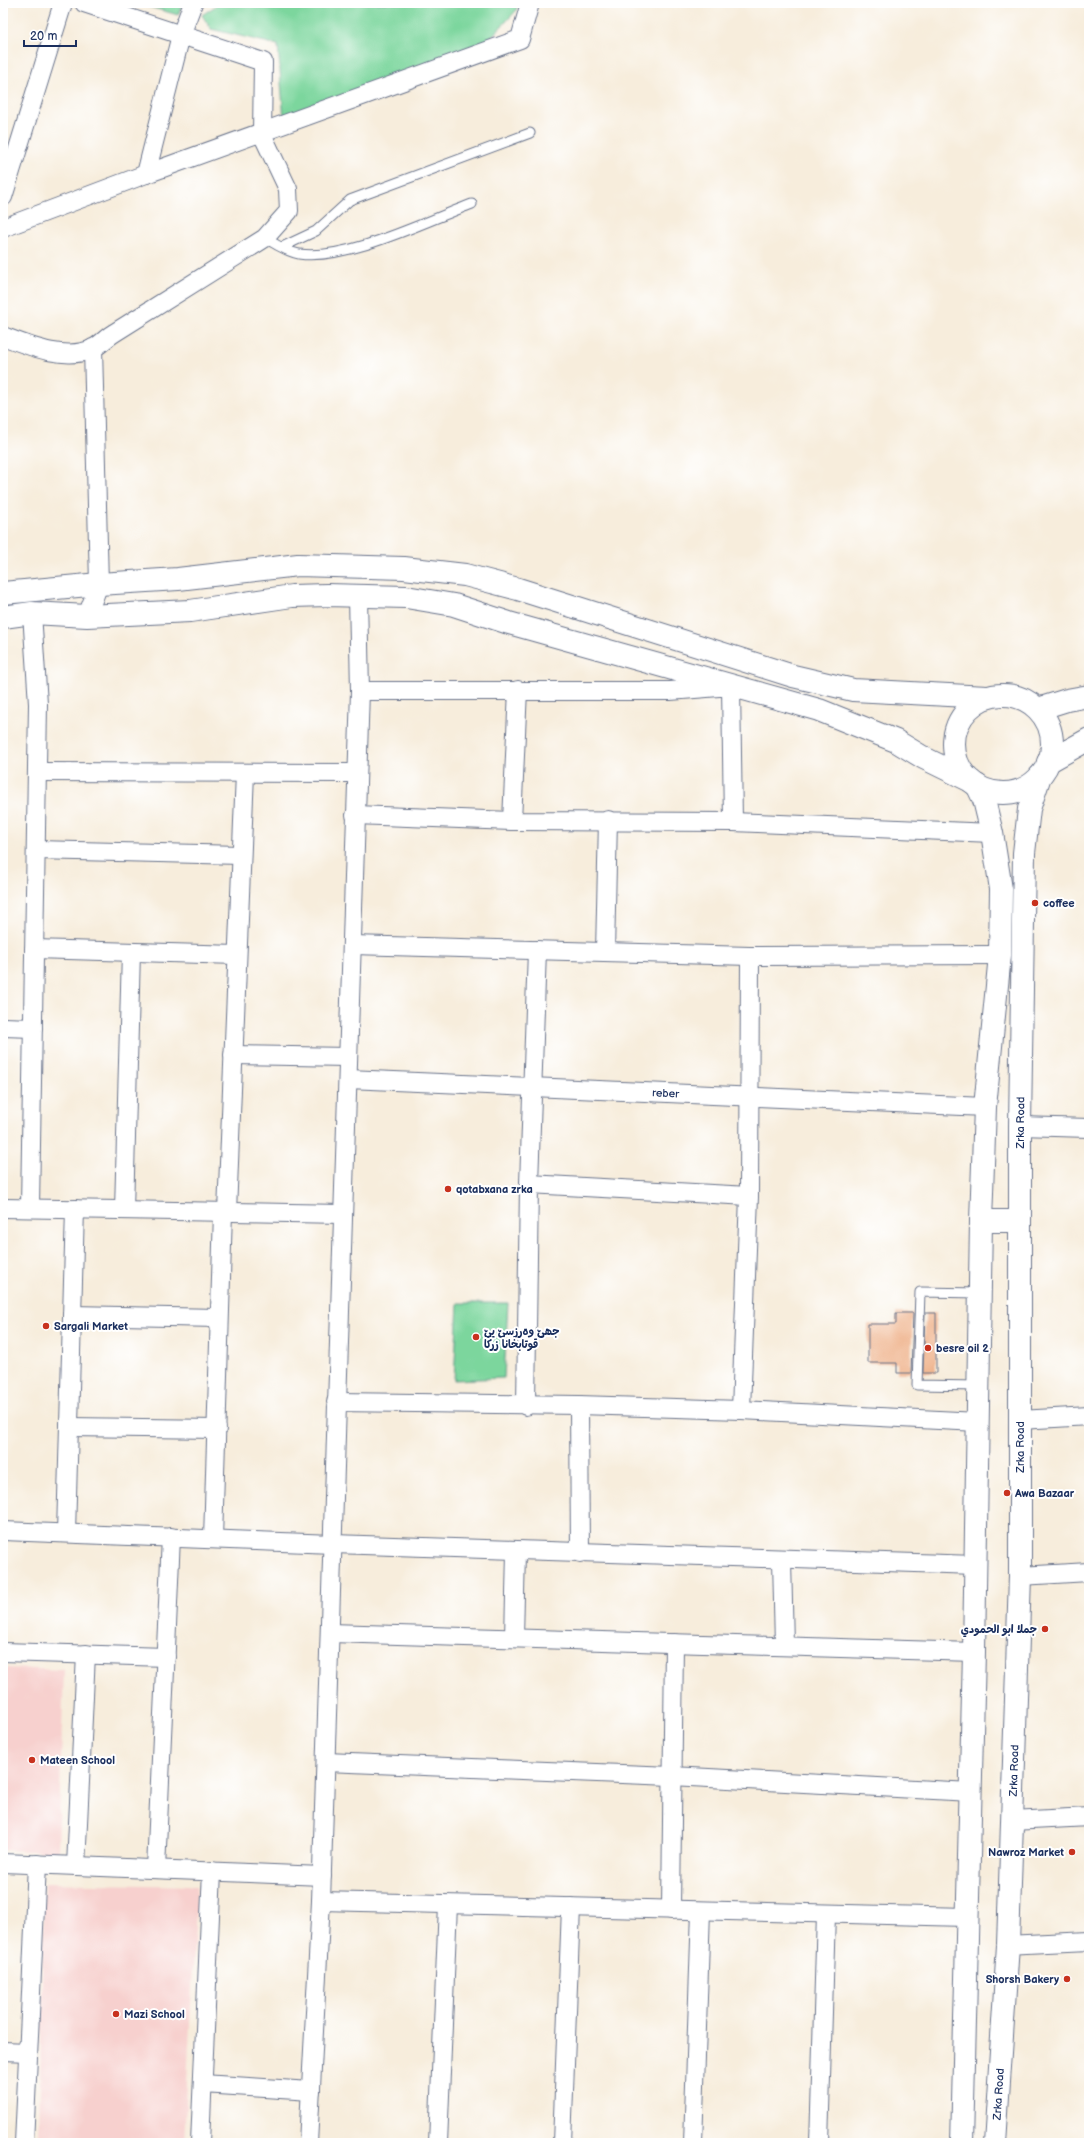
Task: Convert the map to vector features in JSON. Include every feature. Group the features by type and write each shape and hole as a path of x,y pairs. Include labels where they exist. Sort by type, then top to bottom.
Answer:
{"main road":[{"path":"3,593 99,584 178,579 298,565 404,568 457,574 518,589 793,676 854,690 987,697 997,695 1017,697 1038,709 1046,720 1051,733 1052,747 1044,769"},
{"path":"3,617 32,613 87,616 190,611 292,596 406,597 454,605 509,624 819,710 896,741 924,758 987,790 1010,792 1031,784 1044,769 1089,739"},
{"path":"1038,709 1067,700 1089,696"},
{"path":"962,2143 976,1565 981,1221 985,1107 1000,955 1001,889 992,833 984,800 974,783 957,762 954,740 956,729 964,714 977,702 987,697"},
{"name":"Zrka Road","path":"995,2143 1008,1945 1020,1576 1020,1126 1024,853 1029,809 1044,769"},
{"path":"981,1221 1020,1221"}],"street":[{"path":"3,197 63,3"},
{"path":"3,336 32,347 66,354 93,348 114,332 266,238 289,211 288,189 262,134 263,62 84,3"},
{"path":"146,174 181,35 193,3"},
{"path":"3,228 146,174 262,134 520,39 530,3"},
{"path":"87,616 99,584 93,348"},
{"path":"308,2143 322,1901 336,1402 360,691 358,596"},
{"path":"30,1208 38,704 32,613"},
{"path":"360,691 518,690 670,692 731,686 733,822"},
{"path":"512,821 518,690"},
{"path":"37,772 357,773"},
{"path":"213,1539 217,1429 218,1318 233,1055 245,773"},
{"path":"355,815 512,821 608,820 733,822 992,833"},
{"path":"605,952 608,820"},
{"path":"36,850 241,855"},
{"path":"352,945 750,956 1000,955"},
{"path":"34,949 237,955"},
{"path":"526,1406 529,1184 537,950"},
{"path":"124,1210 131,952"},
{"path":"741,1410 749,1196 750,956"},
{"path":"3,1026 33,1028"},
{"path":"233,1055 348,1057"},
{"name":"reber","path":"348,1078 985,1107"},
{"path":"1020,1126 1089,1128"},
{"path":"529,1184 749,1196"},
{"path":"3,1208 343,1214"},
{"path":"66,1533 75,1209"},
{"path":"72,1315 218,1318"},
{"path":"336,1402 526,1406 579,1405 741,1410 978,1422"},
{"path":"579,1405 580,1552"},
{"path":"1020,1420 1089,1416"},
{"path":"69,1427 217,1429"},
{"path":"3,1531 332,1544 976,1565"},
{"path":"156,1869 171,1537"},
{"path":"514,1638 516,1550"},
{"path":"782,1559 784,1646"},
{"path":"1020,1576 1089,1572"},
{"path":"330,1633 974,1652"},
{"path":"671,1910 674,1643"},
{"path":"3,1652 166,1657"},
{"path":"76,1866 86,1654"},
{"path":"326,1762 672,1776 970,1792"},
{"path":"1012,1821 1089,1817"},
{"path":"3,1863 322,1876"},
{"path":"24,2143 37,1864"},
{"path":"200,2143 212,1871"},
{"path":"322,1901 967,1917"},
{"path":"438,2143 448,1905"},
{"path":"562,2143 571,1907"},
{"path":"693,2143 701,1911"},
{"path":"819,2143 826,1914"},
{"path":"1008,1945 1089,1941"},
{"path":"3,2051 28,2052"},
{"path":"202,2084 311,2091"}],"lane":[{"path":"282,247 316,231 350,200 530,132"},
{"path":"266,238 298,254 328,253 361,247 472,204"},
{"path":"978,1386 917,1385 920,1292 980,1293"}],"shaded area":[{"name":"Mateen School","path":"3,1668 64,1670 58,1852 3,1850"},
{"name":"Mazi School","path":"44,1883 197,1886 184,2143 39,2143"}],"green space":[{"path":"135,3 183,3 178,15"},
{"path":"220,3 518,3 516,11 489,39 284,120 278,45 211,29 202,15"},
{"path":"458,1303 508,1303 504,1378 454,1380"}],"building":[{"path":"896,1313 913,1313 911,1373 897,1373 897,1363 868,1363 868,1324 896,1324"},
{"path":"925,1313 936,1313 936,1373 923,1373"}],"place":[{"name":"coffee","path":"1035,903"},
{"name":"qotabxana zrka","path":"448,1189"},
{"name":"Sargali Market","path":"46,1326"},
{"name":"جھێ وەرزسێ یێ قوتابخانا زرکا","path":"476,1337"},
{"name":"besre oil 2","path":"928,1348"},
{"name":"Awa Bazaar","path":"1007,1493"},
{"name":"جملا ابو الحمودي","path":"1045,1629"},
{"name":"Mateen School","path":"32,1760"},
{"name":"Nawroz Market","path":"1072,1852"},
{"name":"Shorsh Bakery","path":"1067,1979"},
{"name":"Mazi School","path":"116,2014"}]}
